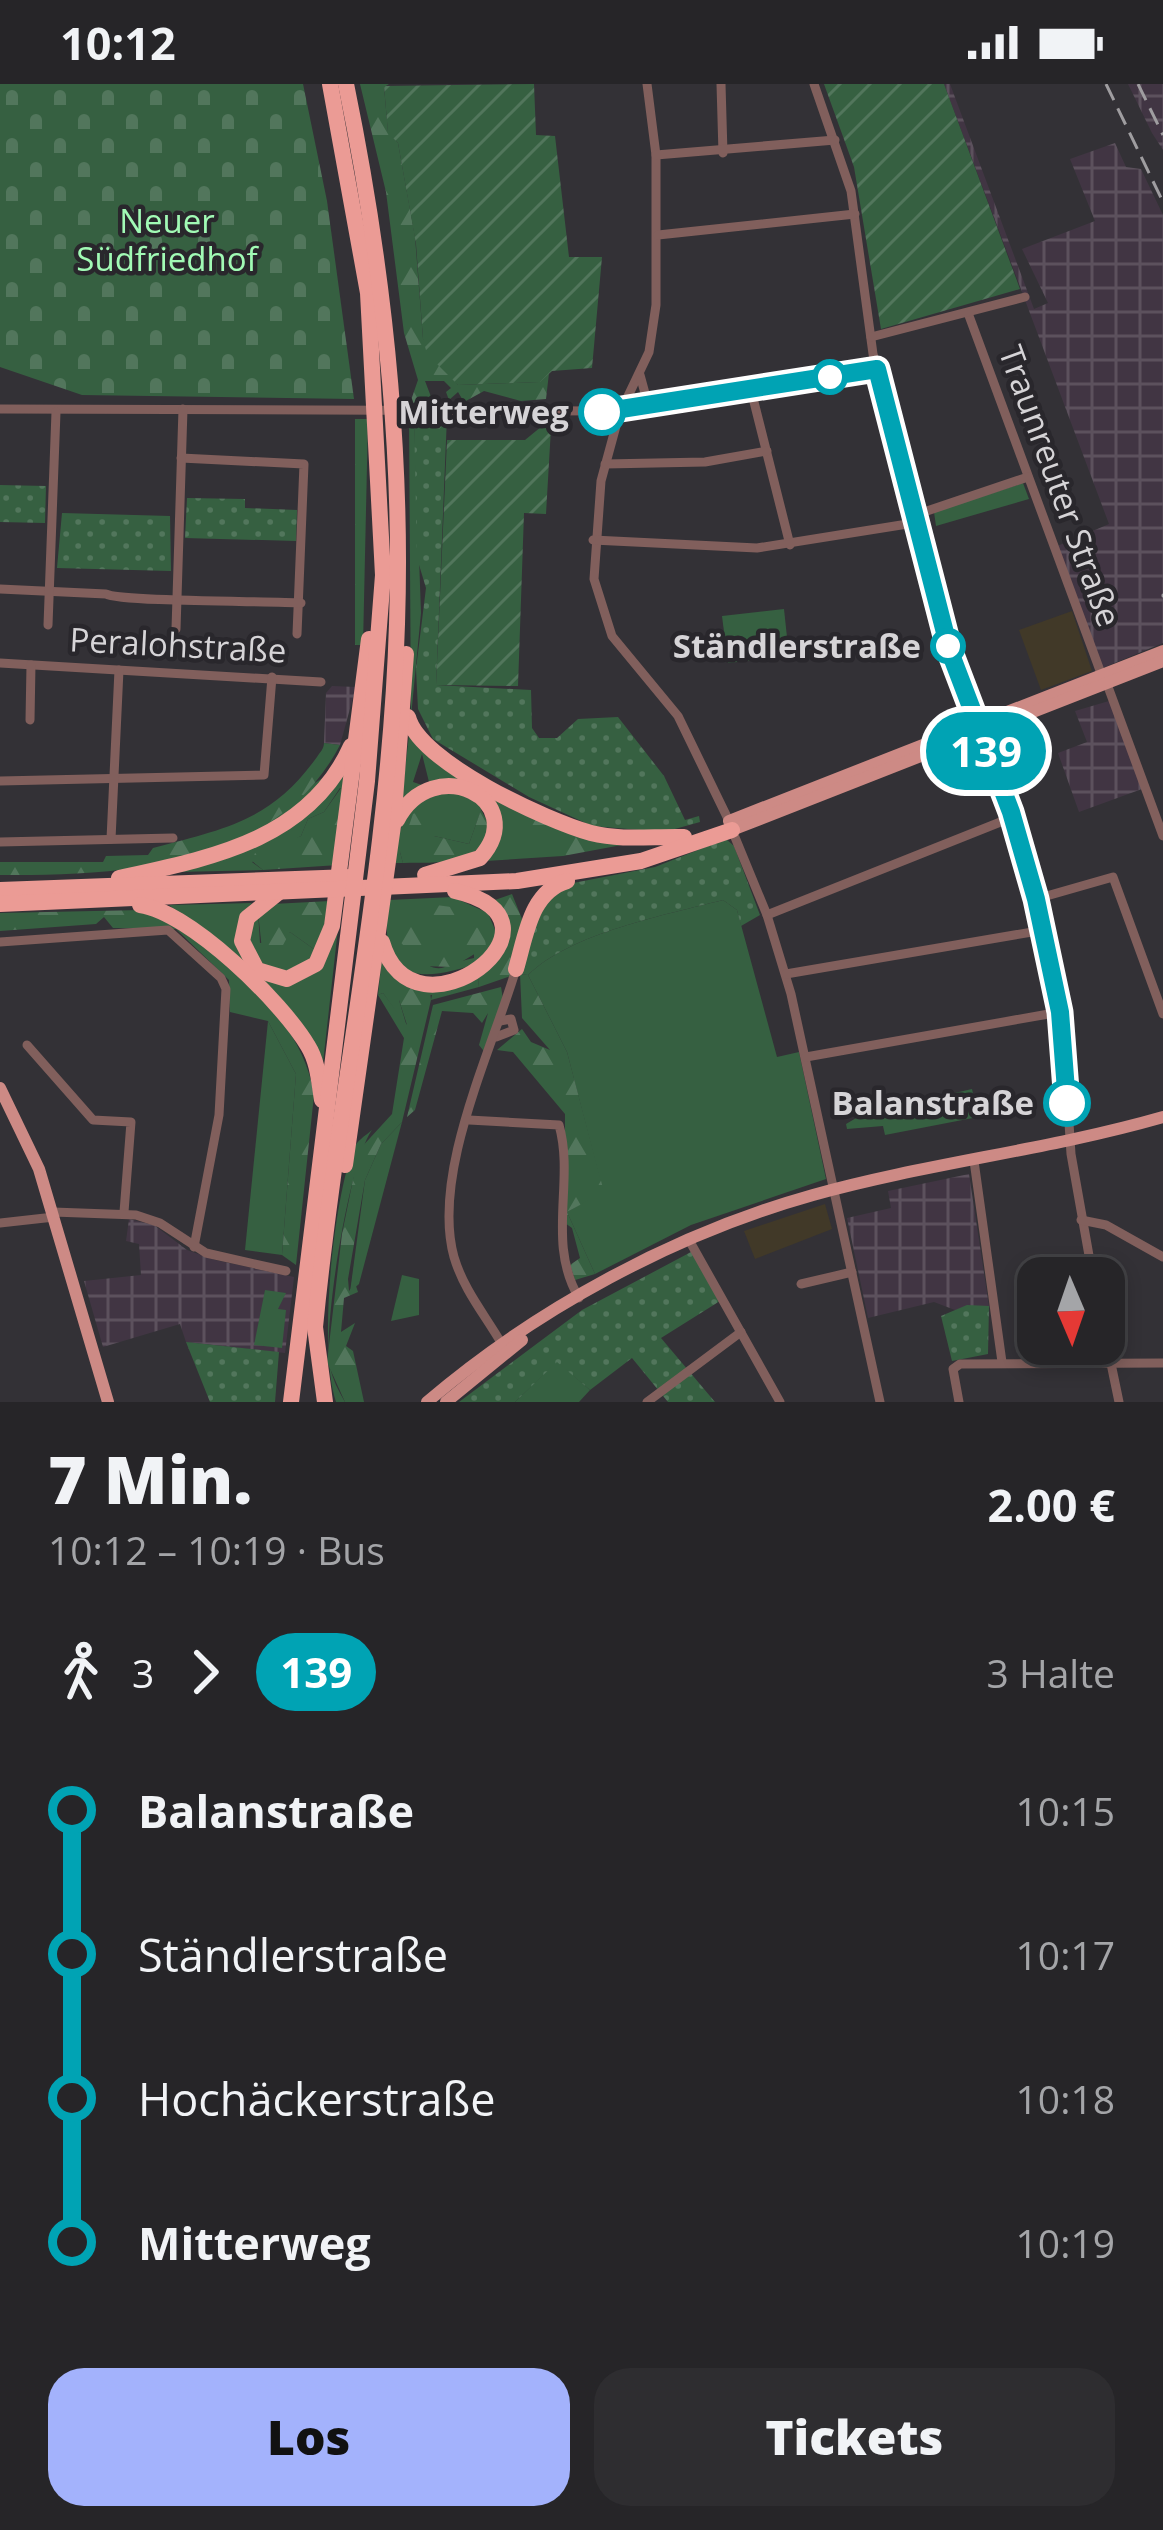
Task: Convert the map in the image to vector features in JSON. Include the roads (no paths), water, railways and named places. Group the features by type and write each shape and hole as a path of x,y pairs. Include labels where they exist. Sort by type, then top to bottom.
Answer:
{"highway":[{"path":"291,1402 378,684 383,575 368,293 330,84"},
{"path":"325,1402 314,1342 391,710 398,552 392,360 369,196 346,84"},
{"path":"332,1192 344,1175 349,1147 394,826 408,586 398,552"},
{"path":"280,891 255,908 242,934 252,965 280,979 302,974 316,964 332,926 375,587 383,575"},
{"path":"406,670 408,719 431,753 569,825 626,838 684,837"},
{"path":"68,888 214,856 268,834 314,802 332,783 359,716"},
{"path":"394,826 412,799 431,788 465,788 487,804 495,832 485,853 470,865 412,881"},
{"path":"412,881 572,864 730,825"},
{"path":"516,969 545,891 730,825"},
{"path":"0,890 412,881 602,870"},
{"path":"381,928 390,959 422,980 455,981 490,963 500,936 487,905 456,891 412,881"},
{"path":"0,904 280,891 319,884"},
{"path":"110,900 154,907 179,917 292,1024 314,1060 325,1121"},
{"path":"372,993 385,1013"},
{"path":"349,1147 367,1130"}],"main road":[{"path":"1104,681 1163,651"},
{"path":"730,825 1163,661"},
{"path":"0,1088 24,1129 54,1215 108,1402"},
{"path":"427,1402 579,1298 689,1240 835,1190 1163,1117"},
{"path":"446,1402 502,1350"}],"street":[{"path":"646,84 656,155 653,333 605,464 593,540 595,589 607,626 678,716 767,915 806,1057 880,1402"},
{"path":"721,84 723,153"},
{"path":"814,84 855,214 877,369 919,518 944,635 1012,818 1044,930 1060,1012 1070,1141 1089,1257"},
{"path":"656,155 723,153 835,140"},
{"path":"658,235 855,214"},
{"path":"871,337 1024,297"},
{"name":"Traunreuter Straße","path":"968,313 1163,836"},
{"path":"0,410 624,411 877,369"},
{"path":"640,375 649,408"},
{"path":"751,391 790,545"},
{"path":"176,628 183,409"},
{"path":"48,625 56,412"},
{"path":"605,464 691,463 766,451"},
{"path":"182,458 304,464 297,634"},
{"path":"593,540 700,548 790,545 919,518 1028,477"},
{"path":"0,589 238,605 301,603"},
{"name":"Peralohstraße","path":"0,663 321,682"},
{"name":"Peralohstraße","path":"30,720 31,665"},
{"path":"111,839 119,670"},
{"path":"0,781 264,775 272,677"},
{"path":"767,915 1012,818"},
{"path":"0,842 173,838"},
{"path":"1036,899 1112,877 1163,1014"},
{"path":"0,942 161,930 184,943 221,978 226,989 217,1132 194,1247"},
{"path":"786,974 1044,930"},
{"path":"502,1350 467,1290 452,1246 450,1191 516,969"},
{"path":"806,1057 1060,1012"},
{"path":"27,1046 93,1120 130,1122 124,1213"},
{"path":"469,1120 556,1122 562,1135 566,1263 579,1298"},
{"path":"974,1161 1002,1362"},
{"path":"0,1223 54,1215 124,1213 160,1223 194,1247 286,1271"},
{"path":"1082,1220 1106,1225 1163,1257"},
{"path":"689,1240 780,1402"},
{"path":"801,1284 852,1272"},
{"path":"646,1402 741,1332"},
{"path":"959,1402 954,1367 1017,1362"},
{"path":"1125,1362 1163,1363"},
{"path":"1112,1365 1120,1402"}],"railway":[{"path":"1106,84 1163,202"},
{"path":"1138,84 1163,135"}],"place":[{"name":"Mitterweg","path":"602,412"},
{"name":"Ständlerstraße","path":"948,646"},
{"name":"Balanstraße","path":"1067,1103"}],"park label":[{"name":"Neuer Südfriedhof","path":"167,240"}]}
